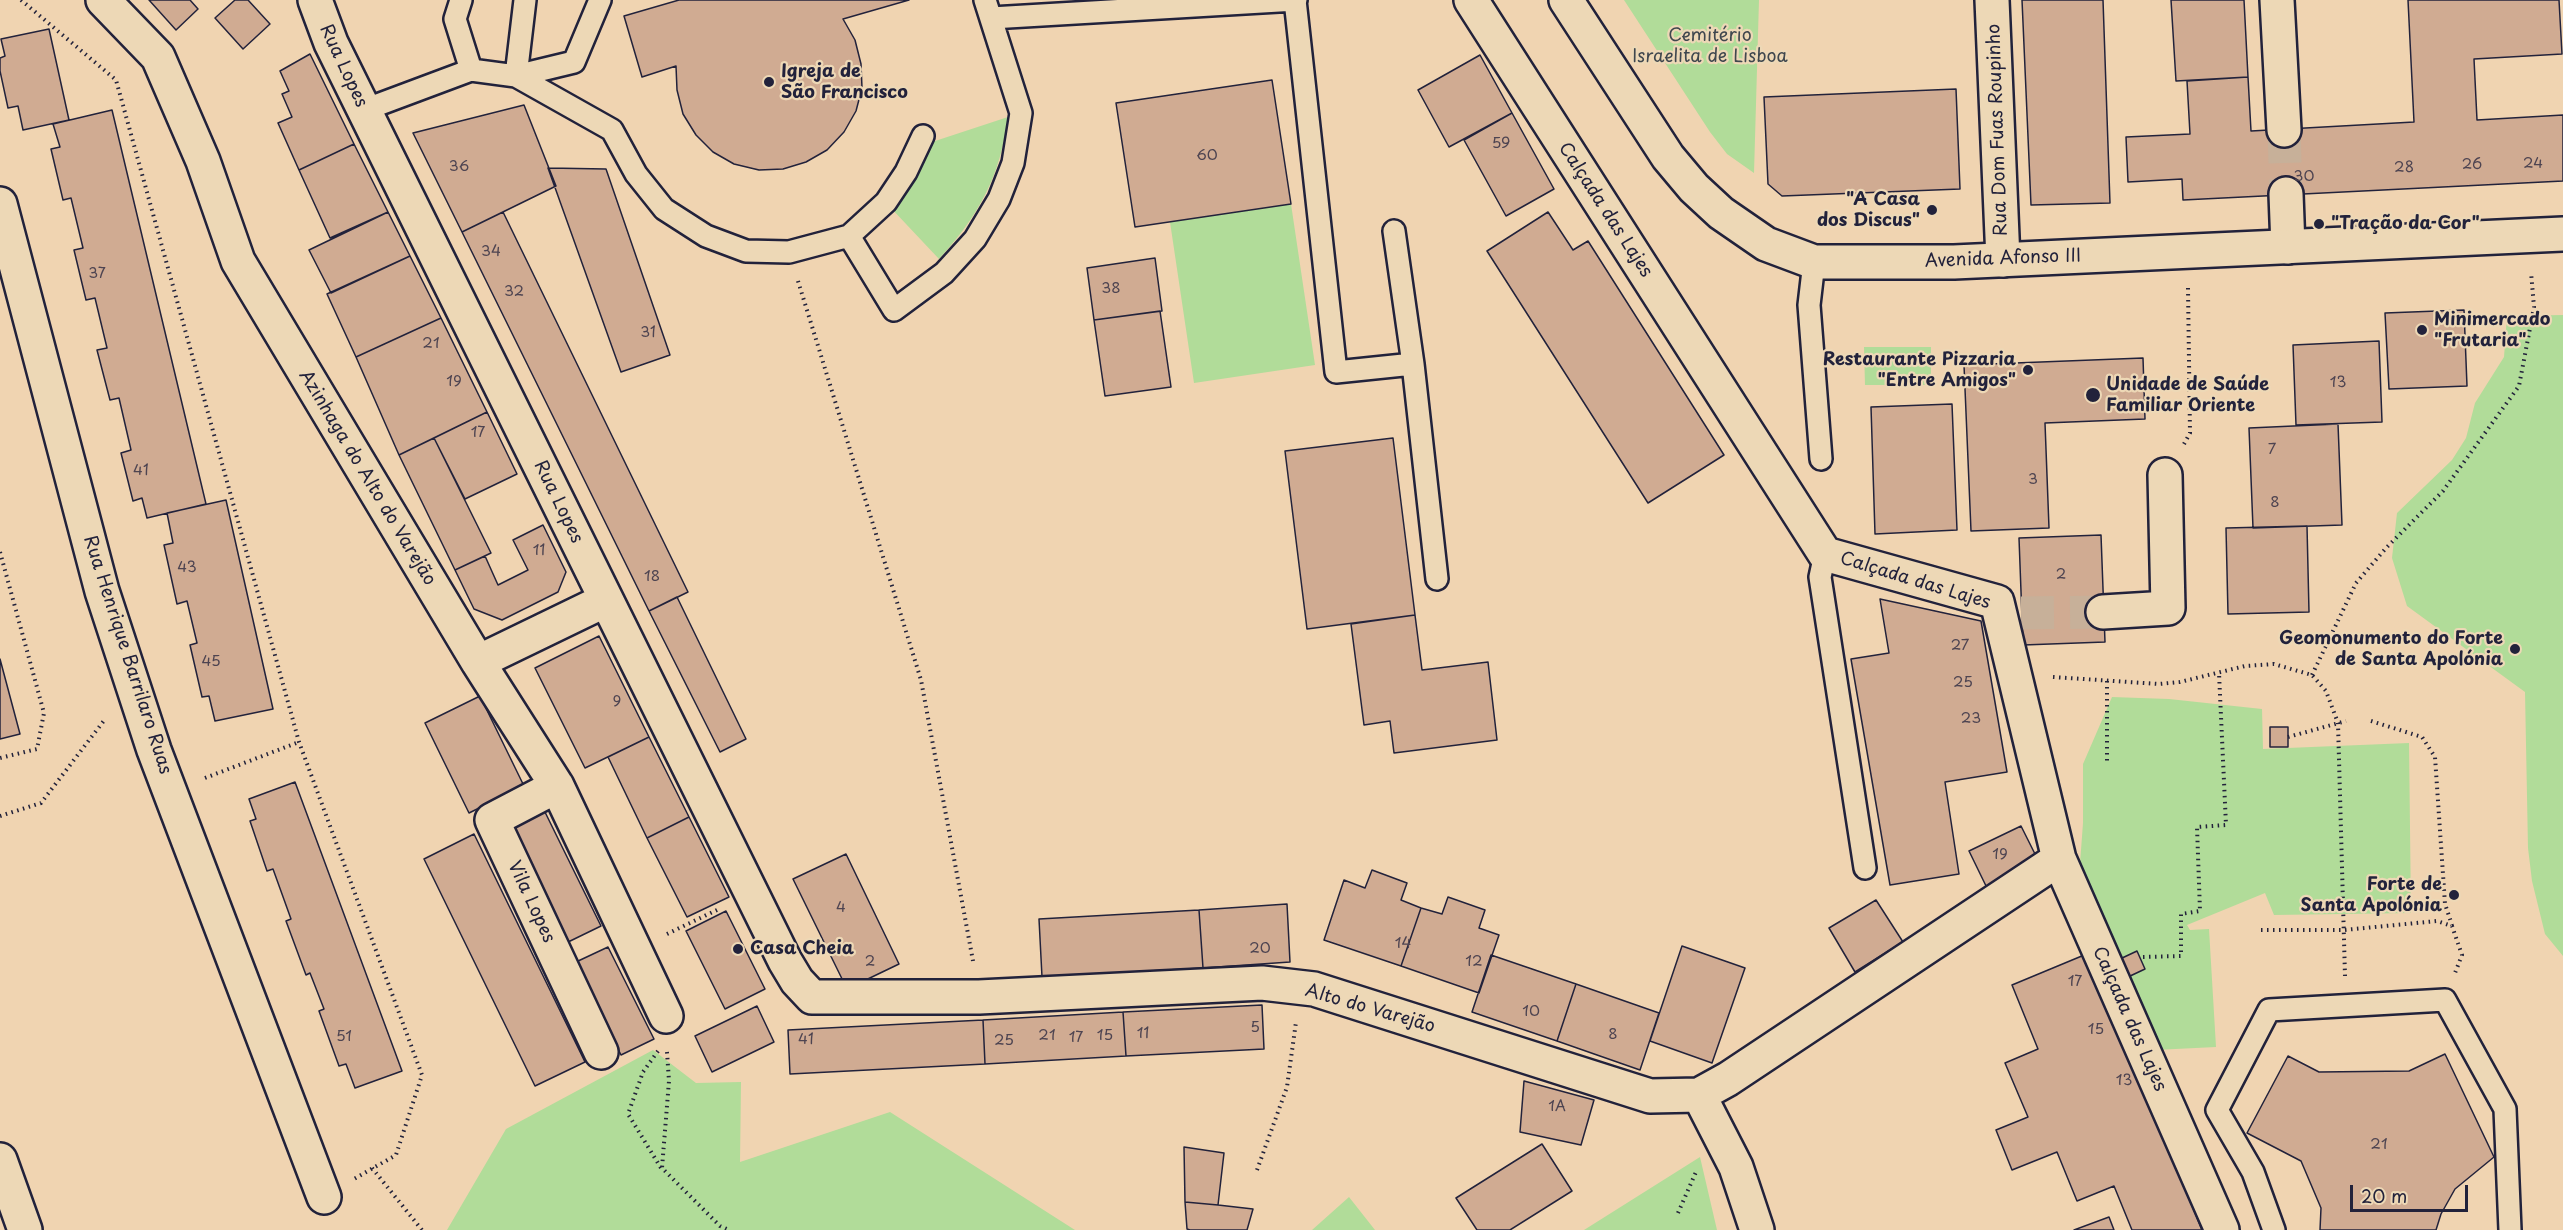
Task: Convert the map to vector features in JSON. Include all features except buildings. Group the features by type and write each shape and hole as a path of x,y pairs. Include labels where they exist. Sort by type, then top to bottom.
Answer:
{"street":[{"name":"Azinhaga do Alto do Varejão","path":"103,0 158,57 203,161 238,261 478,662"},
{"name":"Rua Lopes","path":"315,0 331,43 785,961 797,981 812,997"},
{"name":"Calçada das Lajes","path":"1471,0 1825,554 2009,607 2013,674 2059,859 2222,1230"},
{"name":"Avenida Afonso III","path":"1566,0 1668,157 1694,189 1721,213 1766,244 1814,262 2003,260 2563,234"},
{"name":"Rua Dom Fuas Roupinho","path":"1992,0 2003,260"},
{"path":"2277,0 2283,121"},
{"path":"2286,194 2288,247"},
{"name":"Rua Henrique Barrilaro Ruas","path":"0,204 102,591 134,682 154,750 324,1197"},
{"path":"2103,612 2168,608 2165,476"},
{"path":"606,600 478,662 557,786 634,951 666,1027"},
{"name":"Vila Lopes","path":"557,786 492,820 601,1052"},
{"path":"1757,1230 1736,1167 1699,1095 1849,1000 2059,859"},
{"name":"Alto do Varejão","path":"812,997 979,997 1262,983 1314,989 1650,1096 1699,1095"},
{"path":"0,1160 25,1230"}],"lane":[{"path":"461,0 455,19 471,70"},
{"path":"516,76 525,0"},
{"path":"364,110 471,70 516,76 574,62 600,0"},
{"path":"849,236 894,310 944,273 975,239 999,199 1013,163 1021,113 988,9 1296,0 1336,372 1413,364"},
{"path":"516,76 612,130 636,174 664,209 706,236 746,251 789,252 849,236 886,202 906,172 923,136"},
{"path":"1394,231 1413,364 1437,579"},
{"path":"1814,262 1809,305 1821,459"},
{"path":"1825,554 1820,577 1865,868"},
{"path":"2274,1230 2253,1172 2217,1110 2269,1010 2445,1000 2505,1109 2510,1230"}],"path":[{"path":"21,0 116,80 299,742 422,1075 396,1155 324,1197"},
{"path":"2312,675 2356,583 2386,548 2443,490 2519,386 2534,308 2529,236"},
{"path":"2165,476 2190,433 2187,251"},
{"path":"789,252 921,680 979,997"},
{"path":"0,552 44,713 37,749 0,758"},
{"path":"2013,674 2159,684 2245,666 2274,664 2312,675 2326,691 2338,723 2346,1006"},
{"path":"2141,957 2181,956 2181,914 2200,912 2197,826 2226,825 2218,673"},
{"path":"2107,681 2107,761"},
{"path":"0,816 41,803 134,682"},
{"path":"2288,737 2346,721"},
{"path":"2371,721 2422,737 2435,757 2445,904 2462,955 2445,1000"},
{"path":"171,790 299,742"},
{"path":"634,951 725,905"},
{"path":"2261,930 2344,930 2437,921 2452,926"},
{"path":"1257,1170 1287,1087 1298,1013"},
{"path":"662,1168 669,1082 666,1027"},
{"path":"666,1027 643,1072 628,1114 662,1168 720,1226 729,1230"},
{"path":"372,1168 422,1230"}],"green space":[{"name":"Cemitério Israelita de Lisboa","path":"1624,0 1759,0 1754,173 1727,154 1710,132"},
{"path":"1008,117 999,158 986,194 966,227 939,259 890,207 922,164 929,143"},
{"path":"1291,204 1315,365 1194,383 1170,222"},
{"name":"Geomonumento do Forte de Santa Apolónia","path":"2563,315 2563,956 2545,934 2532,881 2528,848 2525,692 2407,606 2392,558 2397,513 2452,460 2466,438 2475,403 2504,357 2507,316"},
{"path":"1864,347 1931,347 1931,385 1865,385"},
{"path":"2112,697 2169,699 2262,709 2263,749 2409,743 2411,913 2274,915 2265,893 2187,925 2190,930 2209,929 2216,1047 2155,1050 2079,877 2083,823 2083,764"},
{"path":"653,1050 696,1083 741,1082 740,1162 890,1112 1075,1230 447,1230 506,1129"},
{"path":"1700,1157 1717,1230 1584,1230"},
{"path":"1349,1197 1375,1230 1312,1230"}],"tunnel":[{"path":"2284,130 2286,194"},
{"path":"2021,613 2103,612"}],"place":[{"name":"Igreja de São Francisco","path":"769,82"},
{"name":"\"A Casa dos Discus\"","path":"1932,210"},
{"name":"\"Tração da Cor\"","path":"2319,224"},
{"name":"Minimercado \"Frutaria\"","path":"2422,330"},
{"name":"Restaurante Pizzaria \"Entre Amigos\"","path":"2028,370"},
{"name":"Unidade de Saúde Familiar Oriente","path":"2093,395"},
{"name":"Geomonumento do Forte de Santa Apolónia","path":"2515,649"},
{"name":"Forte de Santa Apolónia","path":"2454,895"},
{"name":"Casa Cheia","path":"738,949"}]}
